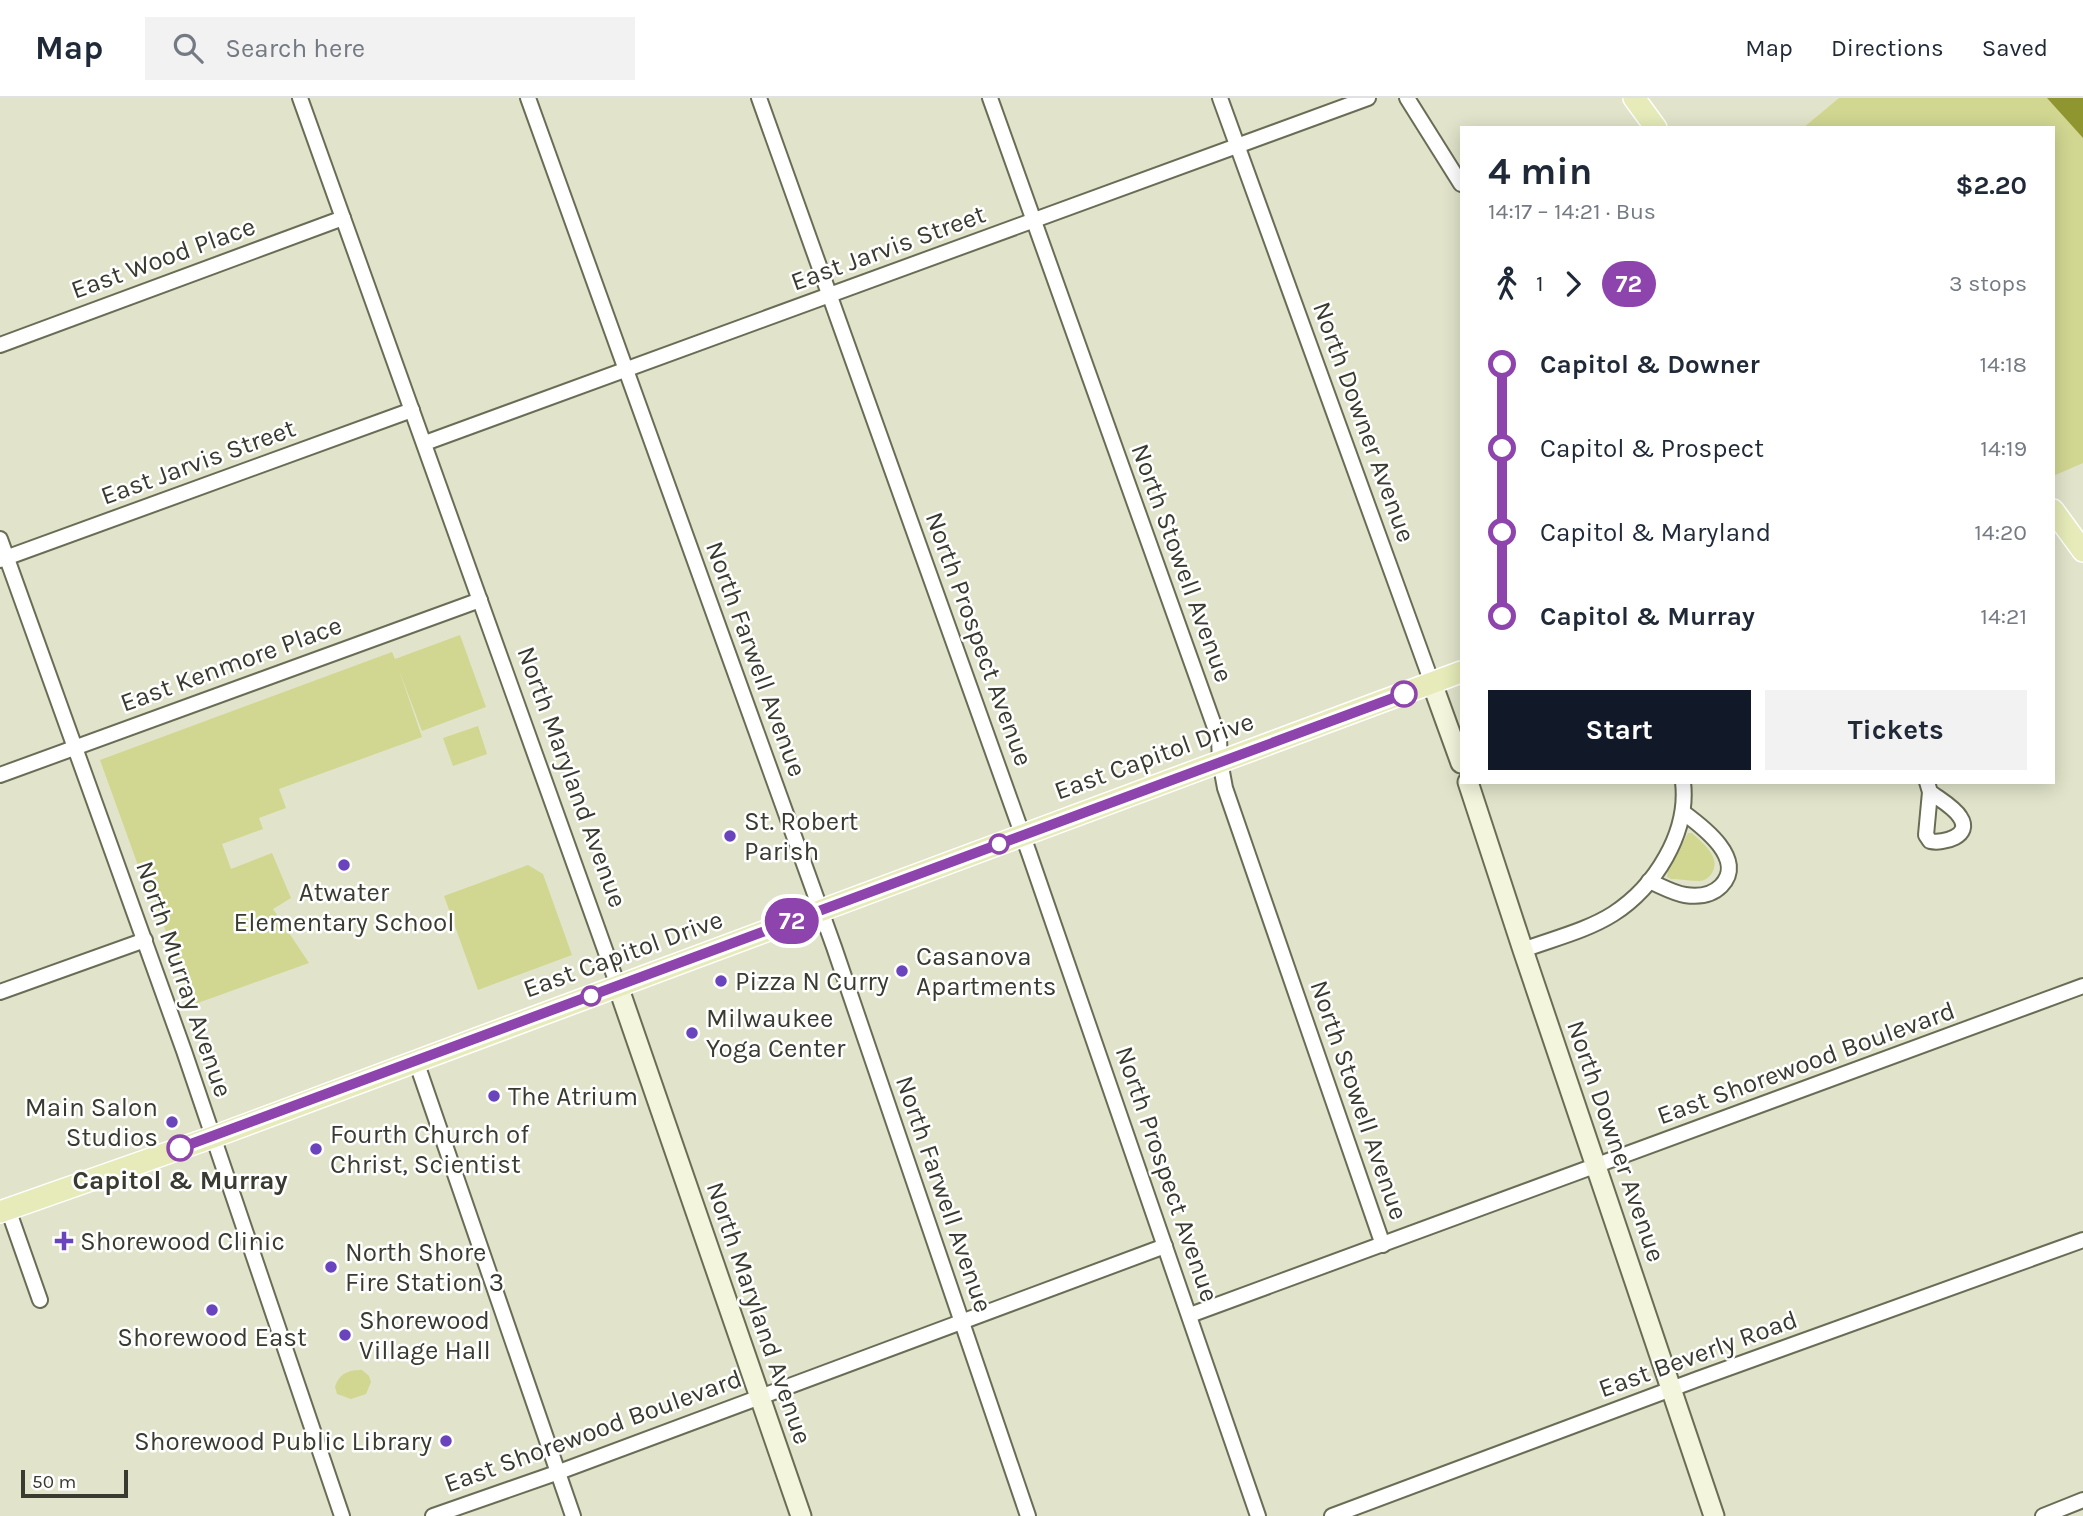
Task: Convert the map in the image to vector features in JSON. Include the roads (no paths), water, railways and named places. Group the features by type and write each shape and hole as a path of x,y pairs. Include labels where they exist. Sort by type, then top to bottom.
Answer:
{"main road":[{"path":"1634,98 1655,126"},
{"path":"2055,513 2083,551"},
{"name":"East Capitol Drive","path":"4,1210 213,1137 1460,673"}],"street":[{"name":"North Maryland Avenue","path":"300,98 618,985 801,1516"},
{"name":"North Farwell Avenue","path":"528,98 821,910 1028,1516"},
{"name":"North Prospect Avenue","path":"760,98 1023,835 1258,1516"},
{"name":"North Stowell Avenue","path":"990,98 1219,739 1225,788 1383,1245"},
{"name":"North Downer Avenue","path":"1220,98 1460,760"},
{"name":"East Jarvis Street","path":"425,443 1368,98"},
{"path":"1407,98 1460,182"},
{"name":"East Wood Place","path":"0,345 343,218"},
{"name":"East Jarvis Street","path":"3,559 412,410"},
{"name":"North Murray Avenue","path":"0,539 3,559 75,746 145,940 342,1516"},
{"name":"East Kenmore Place","path":"0,775 480,600"},
{"name":"North Downer Avenue","path":"1469,784 1522,950 1714,1516"},
{"path":"1522,950 1590,926 1614,914 1649,881 1660,869 1684,813 1683,784"},
{"path":"1649,881 1681,894 1698,896 1709,894 1724,884 1729,873 1727,857 1713,838 1684,813"},
{"path":"0,992 145,940"},
{"name":"East Shorewood Boulevard","path":"1190,1315 2083,985"},
{"path":"416,1061 573,1516"},
{"path":"4,1210 40,1300"},
{"name":"East Beverly Road","path":"1332,1516 1698,1379 2083,1240"},
{"name":"East Shorewood Boulevard","path":"433,1516 559,1472 1165,1246"},
{"path":"2043,1516 2083,1500"}],"place":[{"name":"St. Robert Parish","path":"730,836"},
{"name":"Atwater Elementary School","path":"344,865"},
{"name":"Casanova Apartments","path":"902,971"},
{"name":"Pizza N Curry","path":"721,981"},
{"name":"Milwaukee Yoga Center","path":"692,1033"},
{"name":"The Atrium","path":"494,1096"},
{"name":"Main Salon Studios","path":"172,1122"},
{"name":"Capitol & Murray","path":"180,1148"},
{"name":"Fourth Church of Christ, Scientist","path":"316,1149"},
{"name":"Shorewood Clinic","path":"64,1241"},
{"name":"North Shore Fire Station 3","path":"331,1267"},
{"name":"Shorewood East","path":"212,1310"},
{"name":"Shorewood Village Hall","path":"345,1335"},
{"name":"Shorewood Public Library","path":"446,1441"}]}
